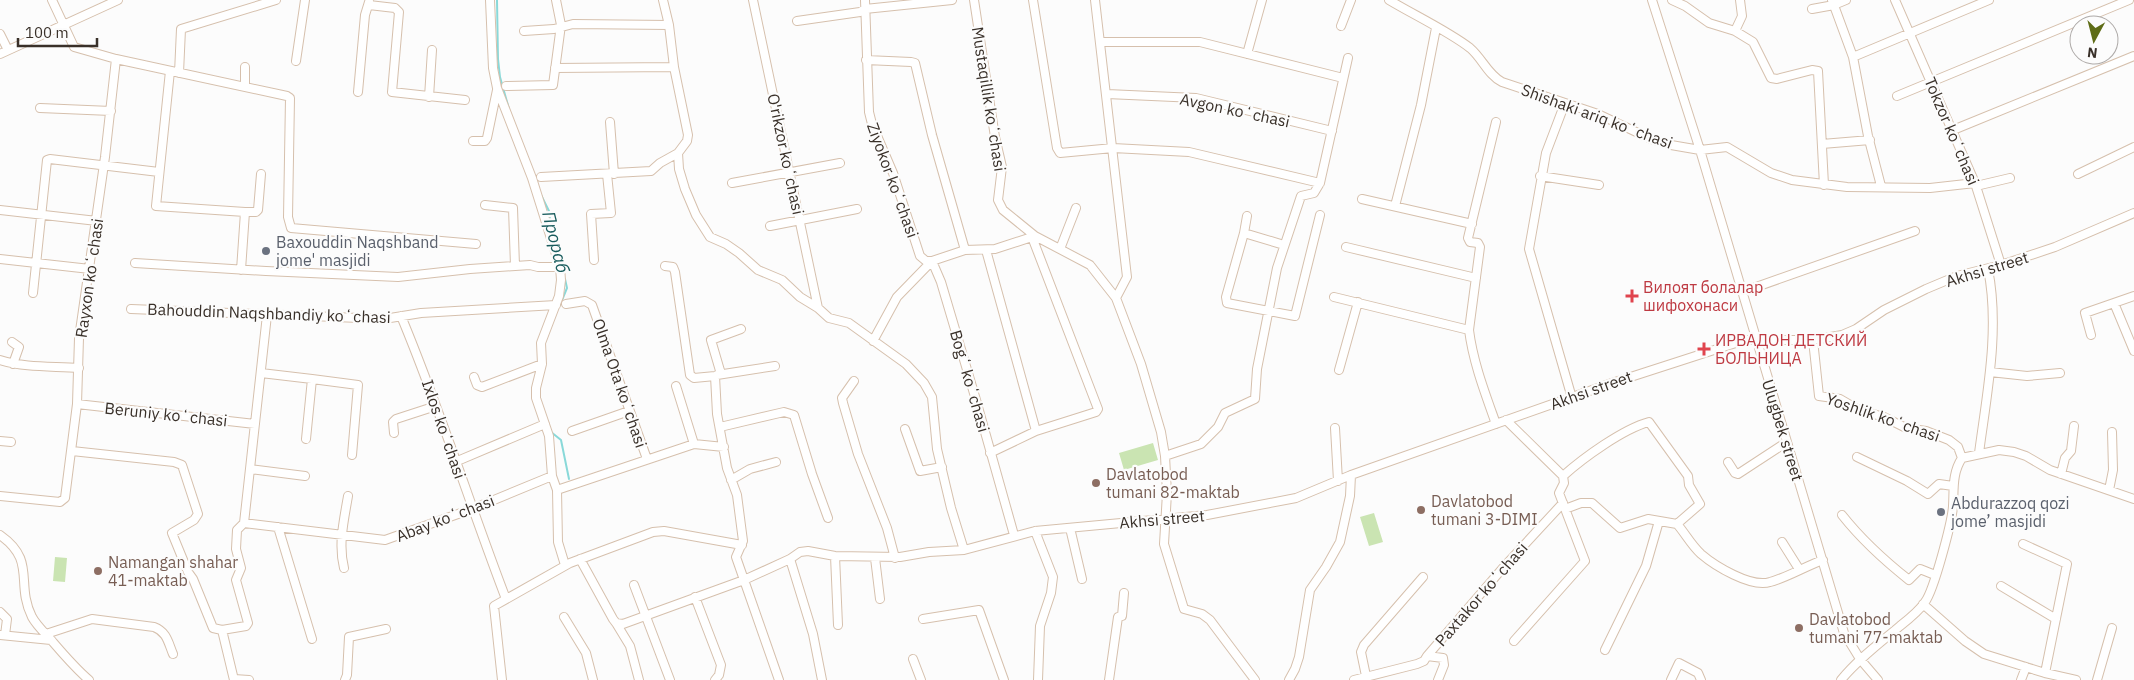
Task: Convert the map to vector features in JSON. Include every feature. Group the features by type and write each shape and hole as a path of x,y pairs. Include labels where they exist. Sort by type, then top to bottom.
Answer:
{"street":[{"path":"52,0 74,47 175,72 287,96 291,102 288,217 290,228 476,244"},
{"path":"0,54 118,0"},
{"path":"261,174 258,210 256,212 156,206 159,172 181,29 276,0"},
{"path":"296,61 305,0"},
{"path":"490,0 493,68 497,88 532,178 560,266 561,280 556,305 541,343 542,364 536,388 536,398 549,436 552,476 557,490 558,542 565,565"},
{"path":"506,86 553,85 561,25 556,0"},
{"path":"541,177 651,171 660,163 678,153 687,141 688,135 663,0"},
{"name":"O'rikzor koʻchasi","path":"753,0 818,308"},
{"name":"Ziyokor koʻchasi","path":"865,0 866,60 869,112 872,124 893,174 920,256 926,262 932,261"},
{"path":"797,21 860,12 865,9 952,0"},
{"name":"Mustaqillik koʻchasi","path":"974,0 995,137 1002,167 998,200 1003,210 1034,237 1090,265 1116,298 1161,432 1165,456 1167,520 1164,544 1184,609 1202,614 1210,620 1255,680"},
{"path":"1033,0 1057,148 1060,153 1113,148 1189,152 1320,184"},
{"path":"1095,0 1127,277 1116,298"},
{"path":"1247,54 1262,0"},
{"path":"1341,26 1351,0"},
{"name":"Shishaki ariq koʻchasi","path":"1389,0 1470,48 1483,61 1494,78 1598,114 1651,139 1671,145 1700,150 1727,147 1770,173 1792,180 1824,185 1942,188 2010,178"},
{"name":"Ulugbek street","path":"1652,0 1700,150 1844,633 1860,660 1878,680"},
{"path":"1672,0 1685,6 1709,23 1734,31 1753,42 1771,78 1777,79 1812,70 1818,71 1824,185"},
{"path":"1734,31 1742,16 1740,0"},
{"path":"1812,10 1833,2 1846,0"},
{"name":"Tokzor koʻchasi","path":"1895,0 1975,184 2002,266"},
{"path":"1853,57 1989,0"},
{"path":"1897,96 2129,0"},
{"path":"358,92 365,14 369,2 395,8 399,12 392,92 465,100"},
{"path":"1833,2 1853,57 1881,186"},
{"path":"524,31 573,24 669,25"},
{"path":"1395,206 1421,106 1436,28"},
{"path":"0,34 8,50"},
{"path":"1100,42 1189,41 1343,78"},
{"path":"429,97 432,50"},
{"path":"1953,130 2134,56"},
{"name":"Rayxon koʻchasi","path":"0,496 60,502 65,498 77,404 80,338 97,221 116,58"},
{"path":"1165,456 1201,444 1218,427 1225,413 1254,399 1267,311 1284,245 1301,196 1314,194 1320,184 1348,58"},
{"path":"866,60 911,62 916,66 932,136 965,250"},
{"path":"245,67 245,86"},
{"path":"555,68 674,67"},
{"path":"473,141 486,141 497,88"},
{"name":"Avgon koʻchasi","path":"1107,94 1196,98 1332,131"},
{"path":"1565,103 1546,153 1540,176 1529,249 1572,398"},
{"path":"40,108 111,111"},
{"path":"594,260 591,214 610,213 610,122"},
{"path":"1496,122 1469,241 1480,245 1480,247 1468,330 1477,370 1496,424"},
{"path":"1822,144 1870,140"},
{"path":"2078,174 2134,147"},
{"path":"678,153 679,169 685,189 706,233 710,237 726,244 758,270 782,280 800,297 818,308 829,318 848,323 906,364 924,383 932,397 933,424 951,508 964,550"},
{"path":"33,293 47,160 104,164 159,172"},
{"path":"732,183 840,163"},
{"path":"1540,176 1599,184"},
{"path":"1362,199 1472,224"},
{"path":"485,205 513,208 515,266"},
{"path":"1060,249 1076,208"},
{"path":"770,226 858,209"},
{"path":"0,210 97,221"},
{"path":"241,270 245,212"},
{"name":"Akhsi street","path":"616,623 622,624 744,580 790,559 800,552 808,551 835,556 895,558 929,552 964,550 1014,535 1035,531 1207,515 1296,498 1351,475 1679,359 1745,340 1813,340 1842,336 1884,310 1926,289 1957,276 2002,266 2055,247 2134,213"},
{"path":"1247,216 1226,301 1227,303 1293,316 1296,314 1320,215"},
{"path":"1742,292 1915,231"},
{"path":"1244,233 1284,245"},
{"path":"874,341 897,296 932,261 965,250 986,250 1034,237 1098,405 1096,412 1036,431 990,453"},
{"path":"1346,247 1476,278"},
{"path":"986,250 1036,431"},
{"path":"0,259 90,269"},
{"name":"Bogʻ koʻchasi","path":"932,261 941,282 1014,535"},
{"path":"134,263 398,277 515,266 560,266"},
{"path":"665,266 673,267 675,272 690,374 694,378 775,366"},
{"path":"1979,453 1990,372 1992,306 1988,269"},
{"path":"2091,335 2085,313 2134,296"},
{"path":"1334,297 1468,330"},
{"name":"Olma Ota koʻchasi","path":"566,304 585,301 592,305 647,459"},
{"path":"1339,370 1358,302"},
{"path":"2114,303 2134,351"},
{"name":"Bahouddin Naqshbandiy koʻchasi","path":"131,309 384,319 421,313 556,305"},
{"path":"72,451 174,462 182,465 198,514 194,520 172,533 188,572 193,579 212,628 222,630 246,626 248,623 236,580 241,568 236,549 237,530 244,523 267,315"},
{"name":"Ixlos koʻchasi","path":"401,316 428,380 472,509 506,599"},
{"path":"741,329 711,340 718,375 720,427 727,468 739,509 742,545 736,557 779,680"},
{"name":"Yoshlik koʻchasi","path":"1813,340 1819,396 1840,400 1858,410 1884,417 1906,428 1926,431 1949,440 1958,447 1962,458"},
{"path":"12,342 19,347 13,364"},
{"path":"0,360 27,366 42,365 79,368"},
{"path":"474,377 477,385 482,387 542,364"},
{"path":"1990,372 2027,376 2060,373"},
{"path":"261,373 358,385 352,455"},
{"path":"306,439 312,379"},
{"path":"854,381 842,398 842,403 858,454 887,528 895,558"},
{"path":"676,386 694,444"},
{"name":"Beruniy koʻchasi","path":"77,404 255,424"},
{"path":"394,433 393,422 396,419 436,406"},
{"path":"572,431 629,411"},
{"path":"720,427 784,412 794,414 812,474 828,518"},
{"path":"1506,420 1563,476 1564,483 1559,493 1585,561 1514,641"},
{"path":"1563,476 1578,463 1605,445 1629,430 1649,422 1688,476 1689,485 1700,504 1677,524"},
{"path":"456,462 545,424"},
{"path":"2061,474 2065,458 2071,451 2074,426"},
{"path":"1335,428 1338,481"},
{"path":"905,429 920,472 942,467"},
{"path":"2109,490 2113,470 2112,432"},
{"path":"0,441 11,442"},
{"path":"1728,462 1735,473 1738,474 1787,442"},
{"path":"557,490 694,444 724,446"},
{"path":"1841,680 1860,660 1923,604 1928,596 1952,517 1953,486 1956,470 1962,458 1999,450 2014,452 2026,456 2050,470 2134,500"},
{"path":"1857,457 1928,494 1939,484 1953,486"},
{"path":"731,480 750,469 776,462"},
{"path":"250,470 306,476"},
{"path":"1289,680 1299,657 1310,590 1326,568 1340,542 1350,496 1351,475"},
{"name":"Abay koʻchasi","path":"244,523 385,540 472,509 552,476"},
{"path":"344,568 341,556 342,535 348,496"},
{"path":"1564,506 1586,502 1592,503 1620,528 1648,519 1677,524 1700,553 1717,565 1759,584 1770,582 1823,560"},
{"name":"Paxtakor koʻchasi","path":"1427,656 1502,569 1564,506"},
{"path":"1842,515 1851,527 1878,554 1910,580 1920,569 1935,575"},
{"path":"1605,650 1646,566 1659,521"},
{"path":"278,527 312,639"},
{"path":"1070,528 1082,579"},
{"path":"502,680 494,610 496,604 565,565 658,530 742,545"},
{"path":"1035,531 1053,578 1051,592 1040,626 1038,680"},
{"path":"0,535 10,542 21,557 27,606 34,620 73,666 89,680"},
{"path":"1782,542 1798,569"},
{"path":"2023,544 2067,564 2045,673"},
{"path":"835,556 838,625"},
{"path":"875,558 880,599"},
{"path":"580,559 630,646 638,680"},
{"path":"790,559 813,634 822,680"},
{"path":"1366,676 1362,649 1424,578"},
{"path":"634,585 670,680"},
{"path":"2001,586 2056,619"},
{"path":"1109,680 1118,617 1122,616 1124,593"},
{"path":"695,597 721,665 719,675 715,680"},
{"path":"1923,604 1965,642 1984,654 2045,673 2076,680"},
{"path":"923,619 979,610 1004,680"},
{"path":"0,612 7,619 3,635 48,637 92,619 154,627 166,635 173,654"},
{"path":"564,617 586,653 593,680"},
{"path":"2097,680 2112,628"},
{"path":"345,680 347,675 349,637 386,629"},
{"path":"222,630 234,680 248,680"},
{"path":"1354,680 1417,664 1424,661 1427,656"},
{"name":"Paxtakor koʻchasi","path":"1427,656 1443,658 1444,665 1438,680"},
{"path":"913,659 921,680"},
{"path":"1671,680 1679,663 1698,673 1701,680"},
{"path":"2021,680 2026,667"}],"green space":[{"path":"1153,443 1158,460 1124,470 1119,453"},
{"path":"1374,513 1383,542 1369,546 1360,517"},
{"path":"55,557 67,558 65,582 53,581"}],"waterway":[{"name":"Прораб","path":"497,0 498,59 500,77 509,109"},
{"name":"Прораб","path":"540,193 549,211 551,228"},
{"name":"Прораб","path":"560,305 567,288 565,279"},
{"name":"Прораб","path":"551,432 561,440 569,479"}],"place":[{"name":"Baxouddin Naqshband jome' masjidi","path":"266,251"},
{"name":"Вилоят болалар шифохонаси","path":"1632,296"},
{"name":"ИРВАДОН ДЕТСКИЙ БОЛЬНИЦА","path":"1704,349"},
{"name":"Davlatobod tumani 82-maktab","path":"1096,483"},
{"name":"Davlatobod tumani 3-DIMI","path":"1421,510"},
{"name":"Abdurazzoq qozi jome’ masjidi","path":"1941,512"},
{"name":"Namangan shahar 41-maktab","path":"98,571"},
{"name":"Davlatobod tumani 77-maktab","path":"1799,628"}]}
